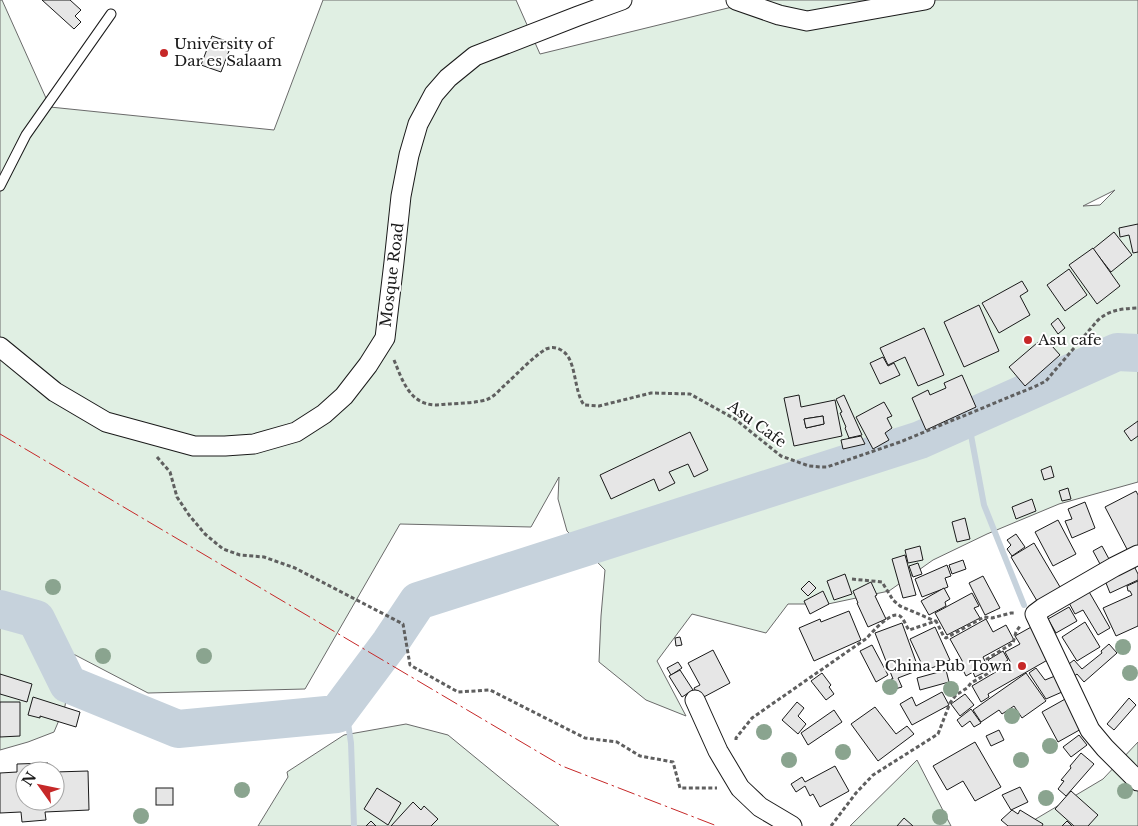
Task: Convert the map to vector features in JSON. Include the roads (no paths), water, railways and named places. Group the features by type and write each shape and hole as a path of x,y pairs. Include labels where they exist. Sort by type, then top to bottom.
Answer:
{"street":[{"name":"Mosque Road","path":"0,347 55,392 106,422 133,430 194,446 254,444 296,432 324,414 344,396 368,365 385,338 401,196 409,155 418,124 434,94 448,78 475,56 622,0"},
{"path":"736,0 779,15 806,21 925,0"},
{"path":"1138,555 1114,566 1035,614 1090,730 1138,781"},
{"path":"695,700 718,750 740,788 760,808 792,826"}],"lane":[{"path":"0,186 26,135 111,14"}],"waterway":[{"path":"0,609 36,619 68,684 178,729 337,714 390,643 418,601 920,440 1117,352 1138,353"},
{"path":"968,419 984,505 1024,605"},
{"path":"345,703 351,743 354,826"}],"place":[{"name":"University of Dar es Salaam","path":"164,53"},
{"name":"Asu cafe","path":"1028,340"},
{"name":"China Pub Town","path":"1022,666"}]}
